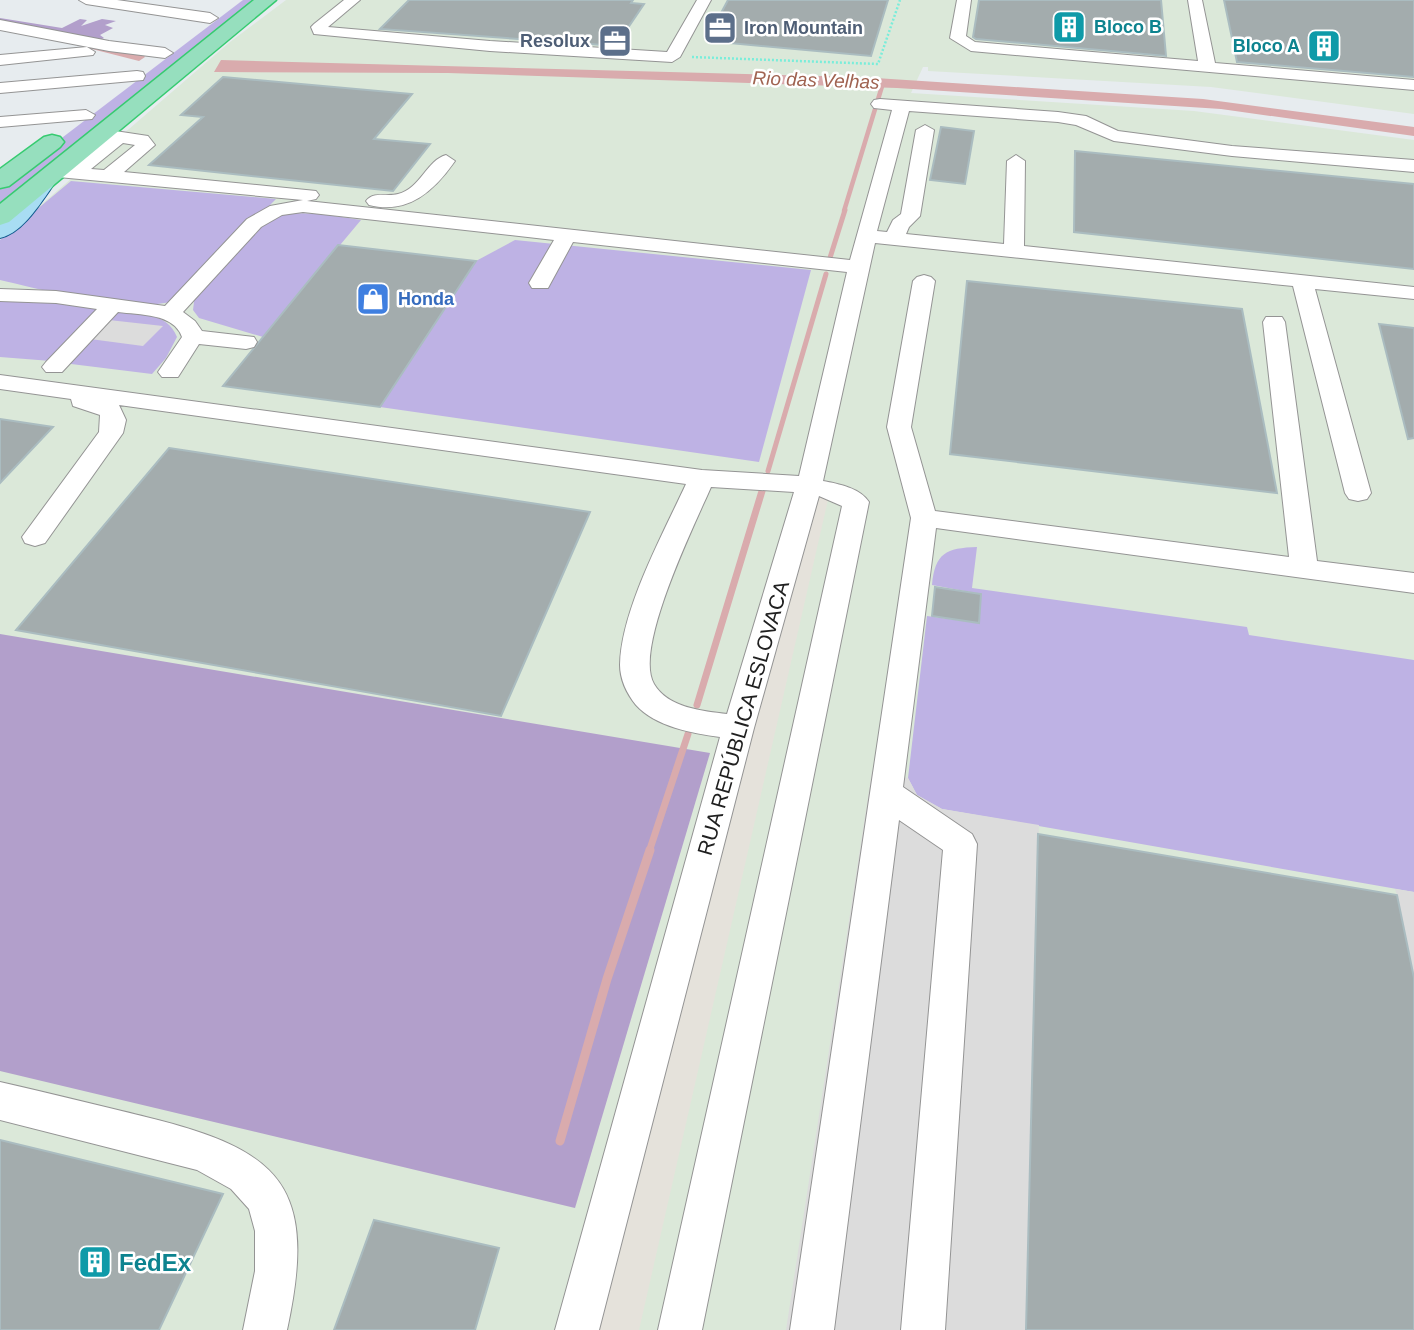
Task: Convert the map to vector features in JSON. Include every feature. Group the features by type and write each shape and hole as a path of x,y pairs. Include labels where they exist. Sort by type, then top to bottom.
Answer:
{"highway":[{"path":"0,217 111,136 266,0"},
{"path":"0,181 165,53 203,19"}],"main road":[{"path":"0,231 58,175"}],"street":[{"path":"86,0 203,19"},
{"path":"353,0 319,27 320,31 489,46 672,57 705,0"},
{"path":"964,0 958,38 971,46 1414,85"},
{"path":"1195,0 1207,66"},
{"path":"0,25 106,47 165,53"},
{"path":"0,60 106,47"},
{"path":"0,88 136,76"},
{"name":"RUA REPÚBLICA ESLOVACA","path":"577,1330 738,728 809,487 860,267 880,237 891,105 1058,117 1080,120 1114,136 1233,151 1414,166"},
{"path":"0,122 86,115"},
{"path":"880,237 910,216 925,130"},
{"path":"108,176 146,145 142,140 111,136"},
{"path":"58,175 108,176 399,202 419,193 446,161"},
{"path":"1014,252 1016,161"},
{"path":"170,313 254,223 286,207 341,209 860,267"},
{"path":"540,283 567,235"},
{"path":"880,237 1414,293"},
{"path":"812,1330 924,518 899,427 924,281"},
{"path":"1302,281 1358,493"},
{"path":"0,282 56,297"},
{"path":"0,295 56,297 170,313 183,320 191,329 193,337 170,372"},
{"path":"54,367 114,304"},
{"path":"1274,322 1304,569"},
{"path":"193,337 246,342"},
{"path":"0,382 702,478 809,487 830,491 856,502 680,1330"},
{"path":"0,399 76,400 102,406 113,416 111,433 35,537"},
{"path":"702,478 649,606 636,648 637,681 651,701 672,713 738,728"},
{"path":"924,518 1414,583"},
{"path":"886,793 960,844 923,1330"},
{"path":"0,1101 198,1150 228,1163 249,1178 262,1191 273,1214 277,1239 274,1290 265,1330"}],"path":[{"path":"672,57 878,64 900,0"}],"shaded area":[{"path":"243,0 259,0 0,207 0,185"},
{"path":"286,0 1414,0 1414,114 1211,87 928,71 928,67 923,67 911,93 1194,111 1414,140 1414,1330 0,1330 0,240 230,42"},
{"path":"0,18 62,28 80,19 87,20 81,26 102,19 116,21 105,25 113,28 100,35 104,38 96,42 0,23"},
{"path":"71,181 276,199 254,221 295,213 361,220 263,337 199,318 193,310 195,294 174,301 125,304 72,297 0,280 0,240"},
{"path":"515,240 811,270 759,462 380,407 476,261"},
{"path":"37,301 99,307 51,361 0,357 0,302"},
{"path":"117,312 143,314 160,319 167,323 177,337 166,358 152,374 63,363"},
{"path":"109,320 163,326 143,346 90,339"},
{"path":"830,491 639,1330 582,1330 806,497"},
{"path":"977,547 972,588 1247,627 1249,635 1414,660 1414,892 942,809 917,795 908,778 927,616 978,623 981,594 932,585 934,574 939,559 944,554 957,549"},
{"path":"0,634 710,753 575,1208 0,1071"},
{"path":"872,771 908,778 917,795 942,809 1039,825 1026,1330 786,1330"},
{"path":"1395,889 1414,892 1414,978 1397,895"}],"water":[{"path":"221,60 860,77 1203,99 1414,127 1414,136 1221,109 897,88 448,73 214,72"}],"building":[{"path":"409,0 633,0 631,3 644,4 617,44 603,45 380,29"},
{"path":"728,0 888,0 871,56 718,42 725,29 713,28"},
{"name":"Bloco B","path":"979,0 1161,0 1166,56 976,39 973,37"},
{"name":"Bloco A","path":"1224,0 1414,0 1414,77 1237,62"},
{"path":"223,77 412,94 374,139 430,144 393,191 149,165 203,117 181,115"},
{"path":"941,127 974,131 965,184 930,180"},
{"path":"1075,151 1414,184 1414,269 1074,232"},
{"name":"Honda","path":"338,245 476,261 380,407 223,386"},
{"path":"967,281 1242,309 1277,493 950,454"},
{"path":"1379,324 1414,328 1414,438 1408,439"},
{"path":"0,419 53,427 0,483"},
{"path":"169,448 590,512 501,716 16,630"},
{"path":"935,587 981,594 979,623 932,616"},
{"path":"1038,834 1397,895 1414,978 1414,1330 1026,1330"},
{"name":"FedEx","path":"0,1140 223,1194 159,1330 0,1330"},
{"path":"374,1220 499,1248 475,1330 334,1330"}],"waterway":[{"name":"Rio das Velhas","path":"92,45 139,57"},
{"path":"844,211 883,83"},
{"path":"829,261 845,210"},
{"path":"768,471 826,274"},
{"path":"697,705 762,491"},
{"path":"649,852 688,734"},
{"path":"560,1141 607,979 650,850"}],"place":[{"name":"Bloco B","path":"1069,27"},
{"name":"Iron Mountain","path":"720,28"},
{"name":"Resolux","path":"615,41"},
{"name":"Bloco A","path":"1324,46"},
{"name":"Honda","path":"373,299"},
{"name":"FedEx","path":"95,1262"}]}
